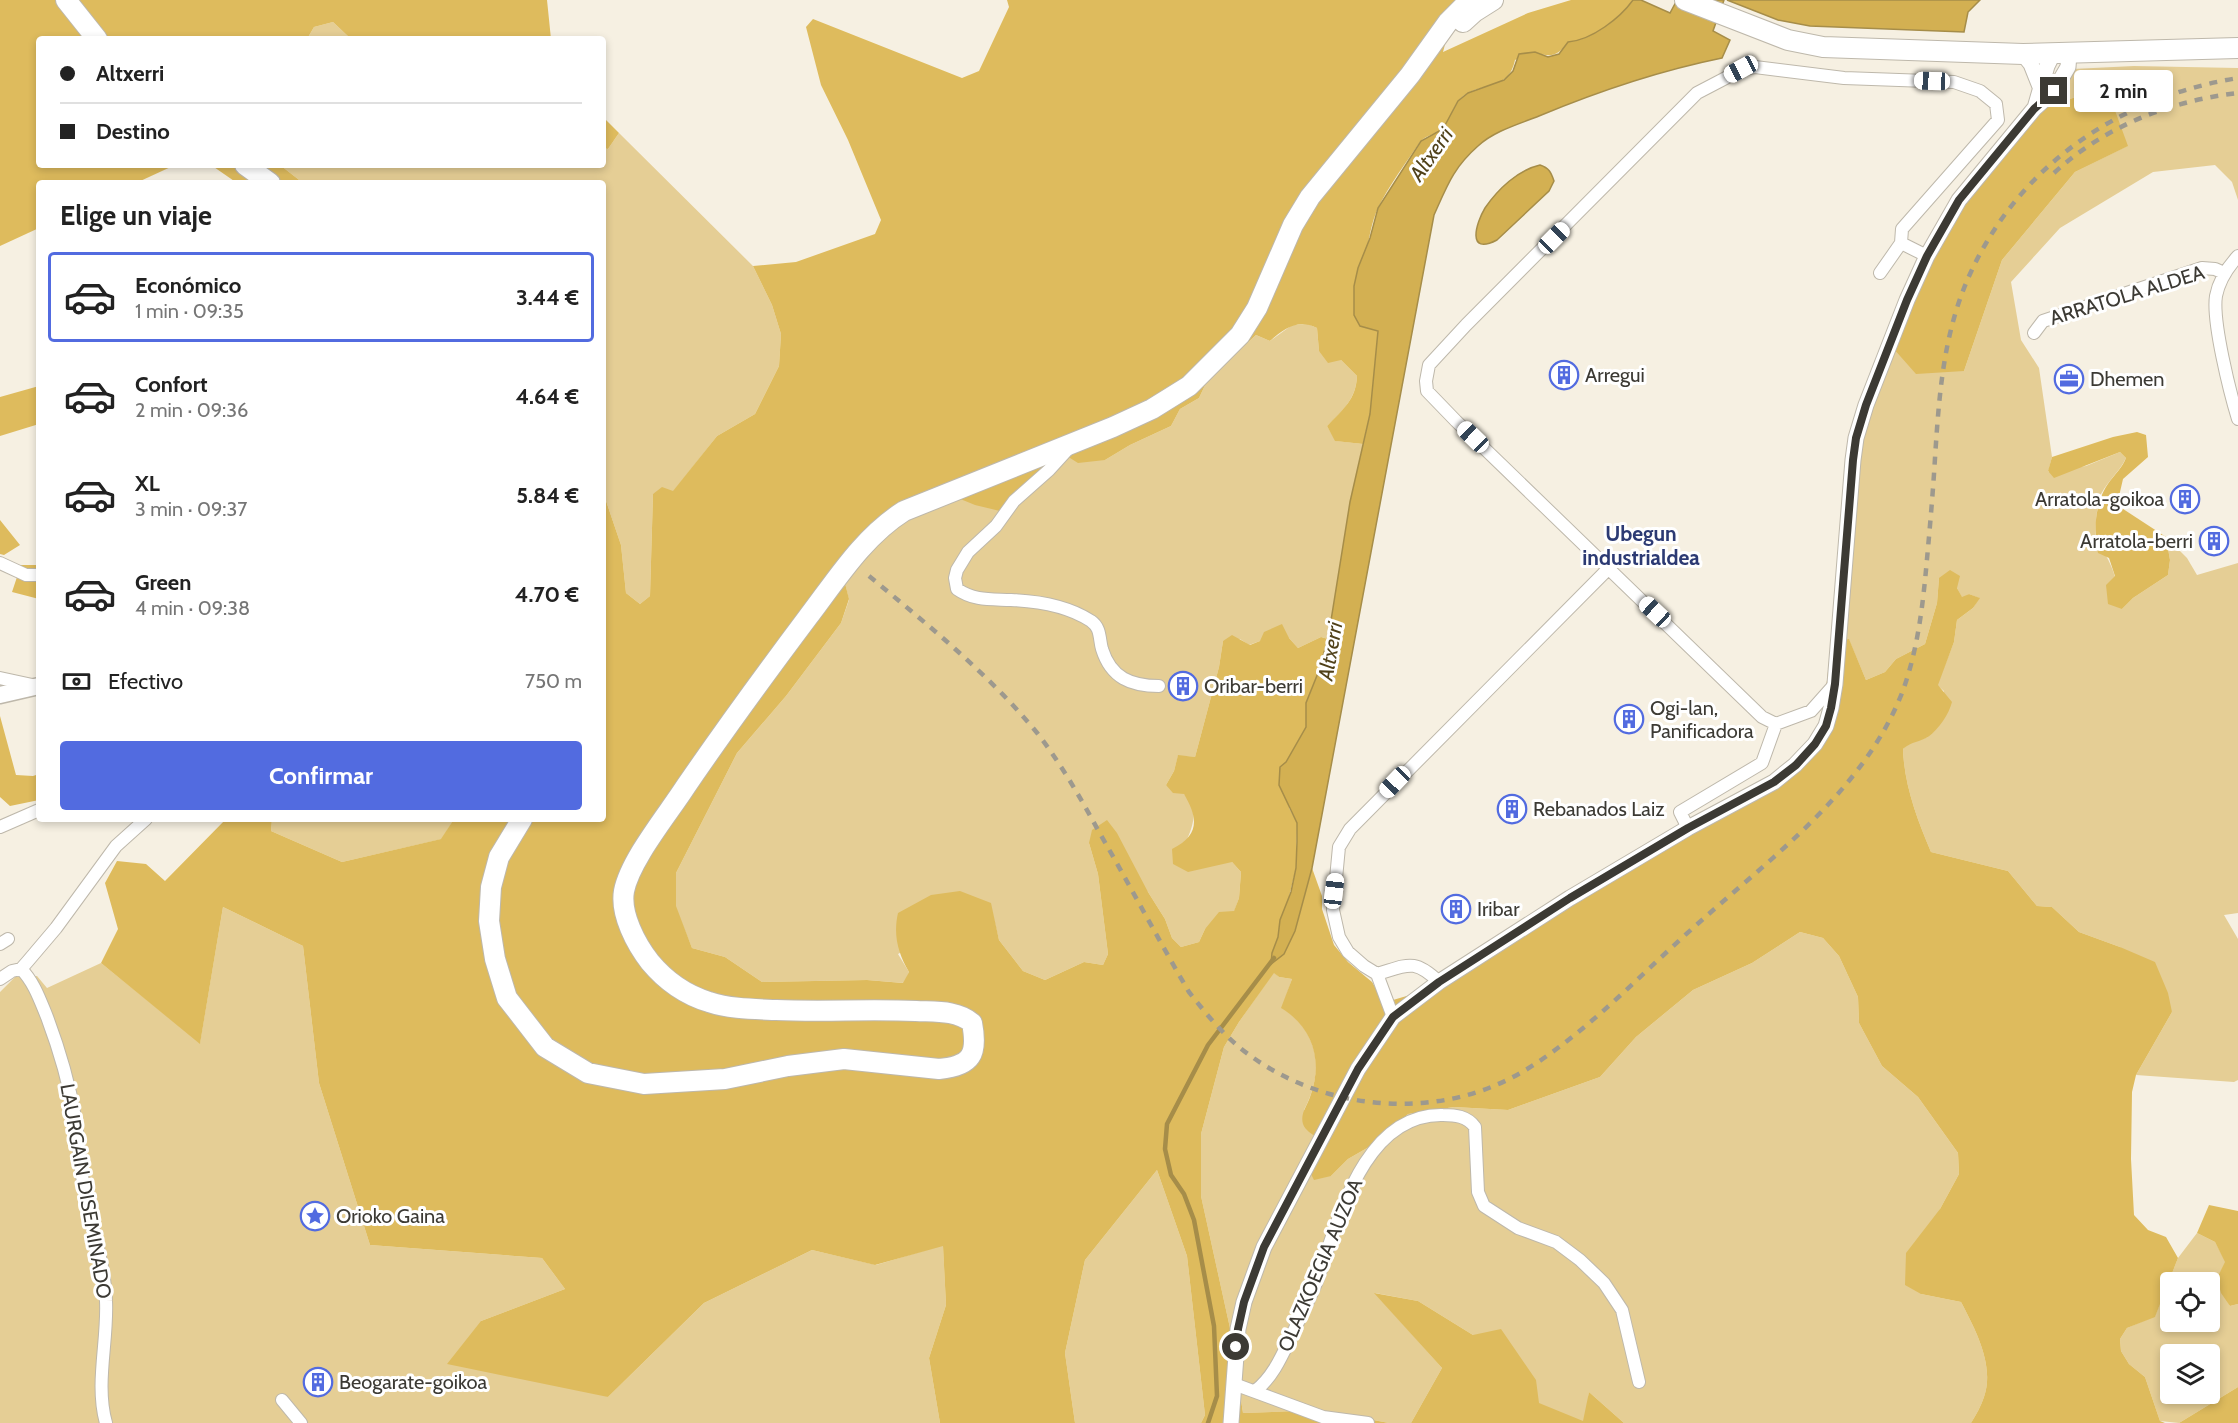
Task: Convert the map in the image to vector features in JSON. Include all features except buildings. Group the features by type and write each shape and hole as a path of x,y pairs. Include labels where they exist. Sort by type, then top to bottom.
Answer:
{"highway":[{"path":"66,0 95,36"},
{"path":"520,822 499,857 491,887 489,921 495,959 507,998 545,1047 588,1073 644,1084 724,1079 788,1066 844,1059 939,1069 952,1068 970,1058 975,1050 972,1023 966,1018 946,1012 895,1010 826,1012 735,1008 708,1002 687,993 667,979 645,955 630,927 624,892 632,869 689,783 787,644 854,555 877,531 904,510 1073,444 1152,409 1189,386 1234,342 1257,308 1293,225 1310,197 1410,75 1431,57 1476,4 1493,0"},
{"path":"1685,0 1788,40 1823,47 2023,54 2238,48"},
{"path":"249,168 266,180"}],"main road":[{"path":"0,695 36,686"}],"street":[{"path":"2023,54 2031,64 2040,88"},
{"path":"1232,1423 1238,1329 1244,1302 1264,1247 1358,1069 1393,1017 1439,982 1570,898 1688,828 1774,782 1796,765 1815,744 1826,726 1835,684 1856,438 1866,405 1907,300 1927,256 1959,200 2034,109 2054,91 2068,67 2061,54 2040,88 2034,109"},
{"path":"1835,684 1811,711 1776,724 1762,717 1427,391 1426,381 1429,365 1697,93 1741,69 1755,67 1844,78 1954,82 1980,91 1996,104 1998,120 1902,229 1901,243 1880,273"},
{"path":"1901,243 1927,256"},
{"name":"ARRATOLA ALDEA","path":"2238,256 2224,273 2216,298 2217,323 2238,419"},
{"name":"ARRATOLA ALDEA","path":"2034,333 2043,321 2177,275 2202,268 2215,269 2224,273"},
{"path":"1073,444 1049,470 1014,501 996,526 968,552 957,570 955,578 957,589 966,596 1032,601 1051,605 1090,620 1098,627 1103,651 1118,675 1132,685 1159,686"},
{"path":"0,563 26,575 36,575"},
{"path":"1393,1017 1377,974 1348,952 1340,937 1333,910 1339,847 1350,829 1609,568"},
{"path":"0,678 36,686"},
{"path":"1688,828 1680,812 1762,763 1776,724"},
{"path":"0,827 36,811"},
{"path":"0,979 12,971 21,969 56,928 116,846 143,822"},
{"path":"1377,974 1412,964 1426,970 1439,982"},
{"name":"LAURGAIN DISEMINADO","path":"21,969 29,978 41,1002 55,1038 72,1099 83,1182 105,1286 106,1322 102,1409 106,1423"},
{"name":"OLAZKOEGIA AUZOA","path":"1255,1391 1265,1383 1279,1361 1304,1309 1316,1282 1344,1201 1361,1168 1392,1133 1407,1122 1427,1115 1459,1116 1472,1122 1475,1127 1478,1192 1484,1206 1518,1228 1556,1242 1580,1260 1604,1283 1622,1310 1640,1382"},
{"path":"1234,1384 1323,1417 1368,1423"},
{"path":"282,1400 301,1423"}],"shaded area":[{"path":"0,0 547,0 551,36 348,36 333,22 314,27 309,36 36,36 36,168 168,168 142,180 36,180 36,229 0,246"},
{"path":"1007,0 1462,0 1454,10 1443,52 1528,13 1571,0 1633,0 1621,14 1596,33 1568,43 1553,55 1535,52 1515,60 1506,78 1466,94 1459,100 1443,128 1420,142 1387,192 1373,221 1365,265 1360,326 1378,331 1370,414 1363,444 1335,441 1327,426 1351,398 1357,376 1341,360 1328,363 1319,351 1317,328 1304,324 1292,326 1270,341 1256,335 1208,379 1199,398 1180,409 1171,426 1130,445 1105,460 1078,463 1070,458 1036,481 1000,511 975,505 953,496 918,510 866,552 845,583 849,599 841,623 786,696 737,753 676,873 676,906 692,948 725,957 762,982 867,980 903,983 909,972 898,944 896,929 898,913 931,895 960,891 991,903 999,940 1023,971 1045,980 1084,962 1103,965 1108,954 1098,874 1089,843 1092,830 1107,820 1117,833 1165,919 1172,938 1181,947 1199,942 1205,929 1219,912 1234,911 1239,898 1241,872 1232,862 1188,872 1173,864 1172,849 1188,838 1192,832 1194,818 1184,794 1173,793 1166,785 1174,771 1178,755 1195,757 1219,667 1223,641 1232,635 1250,645 1260,641 1264,632 1282,624 1289,638 1298,648 1321,637 1328,639 1306,703 1306,727 1286,762 1289,808 1297,823 1296,868 1272,953 1284,954 1295,931 1312,868 1322,896 1322,909 1334,945 1348,962 1372,982 1381,997 1393,1000 1410,995 1765,780 1788,763 1809,744 1819,724 1825,696 1831,643 1849,639 1866,680 1885,672 1896,659 1925,644 1937,603 1939,578 1950,570 1960,576 1957,588 1962,597 1969,594 1980,598 1973,608 1957,620 1954,642 1938,685 1952,702 1949,711 1932,734 1903,749 1912,801 1931,852 2008,871 2037,906 2052,907 2079,932 2155,962 2168,993 2172,1012 2136,1075 2132,1092 2131,1159 2134,1215 2148,1230 2166,1237 2178,1258 2173,1272 2160,1272 2160,1304 2155,1317 2127,1328 2120,1339 2121,1351 2129,1364 2145,1377 2160,1421 2165,1423 1971,1423 1984,1397 1987,1385 1985,1360 1972,1324 1961,1302 1921,1294 1905,1285 1906,1253 1940,1209 1959,1174 1958,1153 1918,1097 1882,1066 1859,1023 1858,997 1839,956 1823,938 1800,932 1752,963 1693,990 1636,1037 1600,1077 1508,1110 1454,1107 1408,1114 1381,1140 1348,1159 1331,1176 1314,1180 1311,1174 1316,1137 1305,1128 1302,1120 1316,1071 1313,1047 1301,1025 1281,1008 1292,979 1279,977 1274,973 1224,1047 1201,1134 1201,1196 1230,1328 1243,1413 1321,1410 1389,1423 1201,1423 1205,1415 1187,1256 1157,1170 1085,1260 1065,1353 1075,1423 940,1423 929,1358 946,1305 943,1246 875,1265 812,1250 704,1303 608,1397 447,1364 481,1321 565,1289 542,1258 370,1245 319,1083 303,946 223,907 200,1044 101,963 118,929 105,883 117,861 146,864 165,881 223,822 272,822 271,831 342,862 441,839 452,822 606,822 606,501 621,545 626,593 640,604 650,596 653,494 662,487 673,491 717,436 755,414 779,366 781,334 772,305 753,266 796,262 875,234 881,220 848,140 821,85 806,27 813,19 962,78 979,71 1009,7"},
{"path":"333,22 348,36 309,36 314,27"},
{"path":"2134,66 2238,68 2238,200 2232,182 2215,165 2153,172 2060,228 2011,282 2021,340 2039,368 2052,457 2048,472 2086,466 2120,452 2126,458 2104,488 2099,499 2095,539 2113,572 2122,609 2133,598 2168,575 2170,560 2166,537 2187,558 2197,575 2238,563 2238,913 2224,915 2238,939 2238,1080 2234,1082 2136,1075 2172,1012 2120,947 2079,932 2052,907 2037,906 2008,871 1931,852 1912,801 1903,749 1910,743 1928,737 1944,691 1937,685 1954,642 1957,620 1973,608 1979,598 1969,594 1962,598 1957,588 1939,578 1937,603 1925,644 1896,659 1885,672 1866,680 1849,640 1831,643 1853,421 1885,339 1964,371 2002,260 2075,172 2127,146 2086,94 2050,105 2062,90 2073,69"},
{"path":"2086,94 2113,105 2128,146 2075,172 2002,260 1964,371 1916,374 1885,339 1927,241 1964,182 2050,105"},
{"path":"606,120 619,133 606,149"},
{"path":"619,133 753,266 772,305 781,334 779,366 755,414 717,436 673,492 653,494 650,596 640,604 626,593 621,545 606,501 606,180 299,180 284,168 606,168 606,149"},
{"path":"215,168 284,168 299,180 233,180"},
{"path":"1308,324 1317,328 1319,351 1341,360 1357,376 1351,398 1327,426 1336,441 1363,444 1350,502 1328,639 1321,637 1298,648 1289,638 1260,641 1249,645 1240,639 1223,641 1219,667 1195,757 1178,756 1174,771 1166,785 1183,793 1192,805 1194,817 1186,842 1232,862 1241,872 1239,898 1234,912 1205,929 1199,942 1181,947 1172,938 1165,919 1148,892 1089,843 1098,874 1108,954 1103,965 1084,962 1045,980 1023,971 999,940 990,903 898,954 909,972 904,983 867,980 762,982 725,957 692,948 675,906 676,873 737,753 786,696 841,623 849,600 845,583 866,552 891,527 953,496 1036,481 1070,458 1105,460 1130,445 1171,426 1180,409 1199,398 1208,379 1256,335 1270,341 1292,325"},
{"path":"36,387 36,425 0,436 0,397"},
{"path":"2137,432 2146,435 2148,457 2123,479 2117,505 2166,537 2170,560 2168,575 2133,598 2122,609 2108,604 2106,585 2115,576 2109,558 2098,553 2096,516 2105,489 2126,458 2120,452 2054,478 2048,471 2052,457 2113,437"},
{"path":"0,520 20,545 4,555 0,554"},
{"path":"21,565 36,565 36,598 12,592"},
{"path":"0,716 16,775 36,775 36,801 10,806 0,797"},
{"path":"272,822 452,822 442,839 342,862 271,831"},
{"path":"223,907 303,946 319,1083 370,1245 542,1258 565,1289 481,1321 608,1397 704,1303 812,1250 876,1265 943,1245 946,1305 929,1358 940,1423 0,1423 0,992 15,977 37,976 47,988 101,963 200,1043"},
{"path":"1800,932 1823,938 1839,956 1858,997 1859,1023 1882,1066 1918,1097 1958,1153 1959,1174 1940,1209 1921,1294 1961,1302 1977,1335 1985,1360 1987,1385 1984,1397 1971,1423 1624,1423 1589,1392 1585,1423 1523,1423 1473,1335 1418,1301 1375,1293 1442,1368 1411,1423 1389,1423 1321,1410 1243,1413 1230,1328 1201,1196 1201,1134 1224,1047 1274,972 1279,977 1292,979 1282,1008 1304,1029 1315,1054 1314,1081 1304,1110 1331,1176 1348,1159 1381,1140 1408,1114 1454,1107 1508,1110 1600,1077 1636,1037 1693,990 1752,963"},
{"path":"1157,1170 1187,1256 1205,1415 1201,1423 1075,1423 1065,1353 1085,1260"},
{"path":"2209,1205 2238,1211 2238,1304 2230,1306 2221,1293 2220,1272 2225,1262 2215,1242 2197,1233"},
{"path":"2197,1233 2215,1242 2226,1262 2220,1273 2172,1272 2178,1258"},
{"path":"2220,1284 2230,1306 2238,1304 2238,1387 2220,1398 2220,1344 2160,1344 2160,1404 2210,1404 2179,1423 2160,1421 2145,1377 2129,1364 2121,1351 2120,1339 2127,1328 2155,1316 2160,1303 2160,1332 2220,1332"},
{"path":"1374,1293 1418,1301 1473,1335 1501,1329 1536,1380 1539,1403 1583,1421 1589,1392 1624,1423 1411,1423 1442,1368"},
{"path":"2238,1387 2238,1423 2179,1423 2210,1404 2220,1404 2220,1398"}],"water":[{"path":"1633,0 1641,0 1670,13 1677,0 1724,0 1713,31 1730,40 1722,58 1652,75 1606,90 1491,136 1469,154 1457,170 1434,215 1312,868 1295,931 1284,954 1271,964 1280,920 1291,892 1296,868 1297,823 1279,785 1280,767 1286,762 1306,727 1306,703 1328,639 1350,502 1370,414 1378,331 1360,326 1354,315 1354,286 1378,208 1421,141 1443,129 1458,101 1468,93 1504,80 1513,71 1519,54 1535,52 1548,57 1559,54 1568,42 1596,33 1605,27"},
{"path":"1727,0 1980,0 1968,12 1964,32 1810,26 1778,20"},
{"path":"1540,165 1552,175 1554,181 1549,191 1497,240 1487,244 1477,241 1477,229 1490,201 1516,176"}],"waterway":[{"name":"Altxerri","path":"1208,1423 1217,1396 1214,1326 1194,1220 1184,1194 1171,1175 1165,1149 1167,1124 1208,1045 1274,958"}],"railway":[{"path":"869,576 979,671 1038,734 1077,793 1189,992 1217,1025 1248,1054 1280,1074 1315,1089 1352,1099 1390,1104 1428,1102 1465,1095 1501,1083 1535,1064 1579,1031 1788,844 1842,789 1886,728 1908,677 1919,627 1924,593 1942,375 1953,322 1972,271 1985,245 2007,212 2061,155 2092,133 2162,98 2199,86 2238,78"},
{"path":"2054,173 2095,142 2140,118 2188,102 2238,93"}],"place":[{"name":"Arregui","path":"1564,375"},
{"name":"Dhemen","path":"2069,379"},
{"name":"Arratola-goikoa","path":"2185,499"},
{"name":"Arratola-berri","path":"2214,541"},
{"name":"Oribar-berri","path":"1183,686"},
{"name":"Ogi-lan, Panificadora","path":"1629,719"},
{"name":"Rebanados Laiz","path":"1512,809"},
{"name":"Iribar","path":"1456,909"},
{"name":"Orioko Gaina","path":"315,1216"},
{"name":"Beogarate-goikoa","path":"318,1382"}],"district":[{"name":"Ubegun industrialdea","path":"1641,545"}],"route":[{"path":"1236,1347 1244,1302 1264,1247 1358,1069 1393,1017 1439,982 1570,898 1688,828 1774,782 1796,765 1815,744 1826,726 1835,684 1853,460 1856,438 1866,405 1907,300 1927,256 1959,200 2034,109 2054,91"}]}
